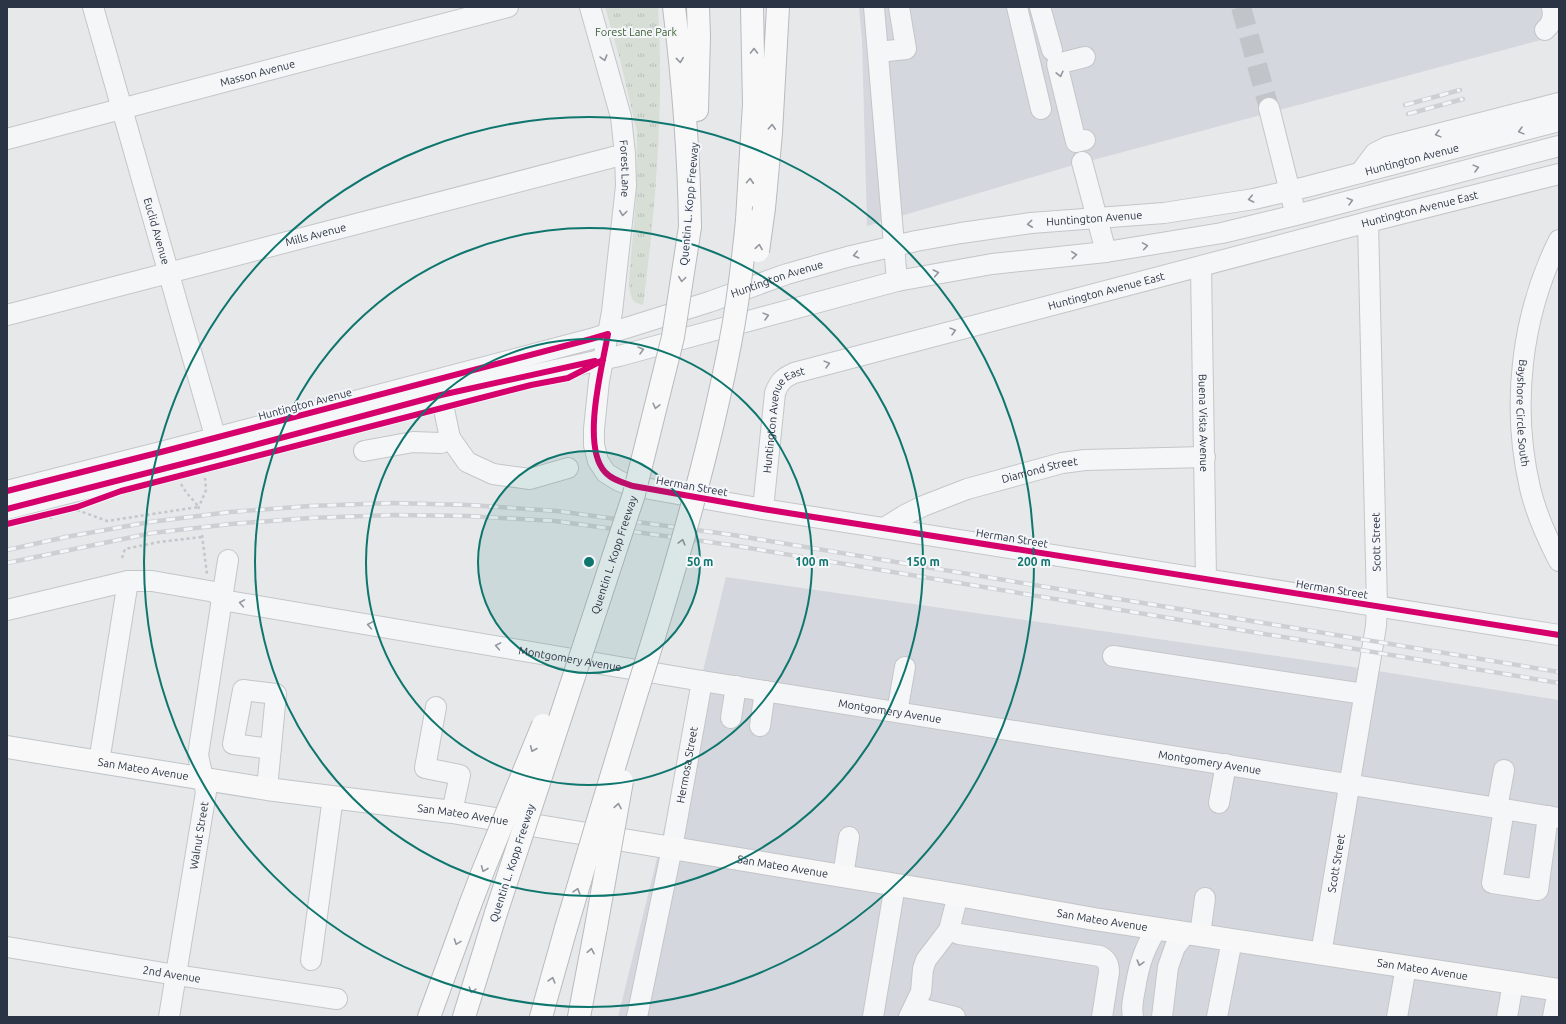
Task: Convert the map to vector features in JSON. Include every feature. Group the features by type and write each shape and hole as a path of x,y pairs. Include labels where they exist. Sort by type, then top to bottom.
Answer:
{"main road":[{"path":"674,7 687,133 690,227"},
{"name":"Quentin L. Kopp Freeway","path":"464,1017 496,913 634,494 673,337 690,227 697,110 699,37 698,7"},
{"path":"579,1017 626,757 700,474 736,356 747,313 756,267 752,7"},
{"path":"756,214 771,133 778,7"},
{"path":"430,1017 483,871 613,558"},
{"path":"541,1017 599,816 672,580"},
{"name":"San Mateo Avenue","path":"7,747 267,789 452,812 1193,934 1558,990"}],"street":[{"name":"Euclid Avenue","path":"93,7 218,446"},
{"name":"Masson Avenue","path":"7,139 508,7"},
{"name":"Forest Lane","path":"590,7 621,117 625,154 626,186 608,334"},
{"path":"874,7 897,281"},
{"path":"878,52 906,49 899,7"},
{"path":"1017,7 1047,112"},
{"path":"1040,7 1052,41"},
{"path":"1544,30 1551,23 1553,17 1552,7"},
{"path":"1085,57 1058,64 1076,142 1085,140"},
{"path":"1360,173 1375,153 1387,147 1559,102"},
{"path":"1269,108 1296,215"},
{"name":"Huntington Avenue","path":"7,509 218,446 591,340 710,302 787,274 894,246 938,237 1031,223 1097,219 1200,208 1289,191 1559,121"},
{"name":"Huntington Avenue","path":"7,491 218,446 603,360 897,281 992,264 1106,252 1222,233 1559,146"},
{"name":"Mills Avenue","path":"7,315 625,154"},
{"path":"1082,162 1106,252"},
{"name":"Huntington Avenue East","path":"763,509 775,392 779,383 785,377 794,373 1368,222 1559,174"},
{"name":"Scott Street","path":"1321,954 1376,626 1377,606 1368,222"},
{"name":"Bayshore Circle South","path":"1559,240 1542,278 1533,308 1524,354 1521,403 1524,456 1530,490 1540,519 1559,561"},
{"name":"Buena Vista Avenue","path":"1201,267 1206,579"},
{"name":"Herman Street","path":"608,334 599,381 594,429 594,445 598,461 606,473 619,481 633,486 763,509 1559,635"},
{"path":"441,395 450,438 467,462 493,474 530,479 568,468"},
{"path":"364,451 413,442 441,443 450,438"},
{"name":"Diamond Street","path":"884,528 923,506 967,489 1062,464 1085,460 1205,456"},
{"name":"Walnut Street","path":"169,1017 206,792 198,755 228,560"},
{"path":"99,762 128,581"},
{"path":"7,610 128,581 152,581 215,592 222,600"},
{"name":"Montgomery Avenue","path":"222,600 702,681 1553,817"},
{"path":"1113,656 1364,694"},
{"path":"897,712 905,667"},
{"name":"Hermosa Street","path":"637,1017 672,848 702,681"},
{"path":"731,718 736,686"},
{"path":"760,726 765,691"},
{"path":"436,708 425,768 460,775 452,812"},
{"path":"267,789 271,749"},
{"path":"1219,803 1226,764"},
{"path":"1504,770 1492,883 1538,890 1553,817"},
{"path":"311,960 333,797"},
{"path":"843,876 848,838"},
{"path":"873,1017 895,884"},
{"path":"955,1017 911,1012 921,992 926,960 949,930 958,895"},
{"path":"1162,1017 1168,967 1175,947 1193,934 1204,898"},
{"path":"1133,1017 1132,1008 1139,963 1147,944 1157,928"},
{"path":"949,930 959,934 1100,956 1109,965 1102,1017"},
{"path":"1217,1017 1232,940"},
{"name":"2nd Avenue","path":"7,947 176,975 337,999"},
{"path":"1397,1017 1406,967"},
{"path":"1507,1017 1513,983"},
{"path":"1553,1017 1558,990"}],"path":[{"path":"198,508 206,490 205,478"},
{"path":"181,484 198,508"},
{"path":"70,509 85,504"},
{"path":"77,510 107,520 198,508"},
{"path":"43,516 57,512"},
{"path":"122,558 125,549 159,542 202,536 206,572"}],"shaded area":[{"path":"859,7 1559,7 1548,38 1067,167 867,226 862,41"},
{"path":"726,577 1353,667 1559,700 1559,1017 618,1017"}],"green space":[{"name":"Forest Lane Park","path":"605,7 658,7 660,82 658,156 652,231 643,305 635,302 631,296 629,280 636,201 637,132 620,59"}],"tunnel":[{"path":"1241,7 1269,108"}],"railway":[{"path":"1405,105 1460,90"},
{"path":"1408,114 1463,99"},
{"path":"7,550 66,537 150,522 230,512 310,506 392,503 469,505 557,511 733,535 1559,672"},
{"path":"7,563 152,533 231,524 310,518 393,515 468,516 555,521 731,545 1559,683"}],"cycle path":[{"path":"7,491 165,451 608,334 595,406 594,444 598,460 605,472 615,479 633,486 763,509 1559,635"},
{"path":"7,524 77,507 121,491 531,385 568,378 603,360"},
{"path":"7,509 441,395 595,361"}]}
